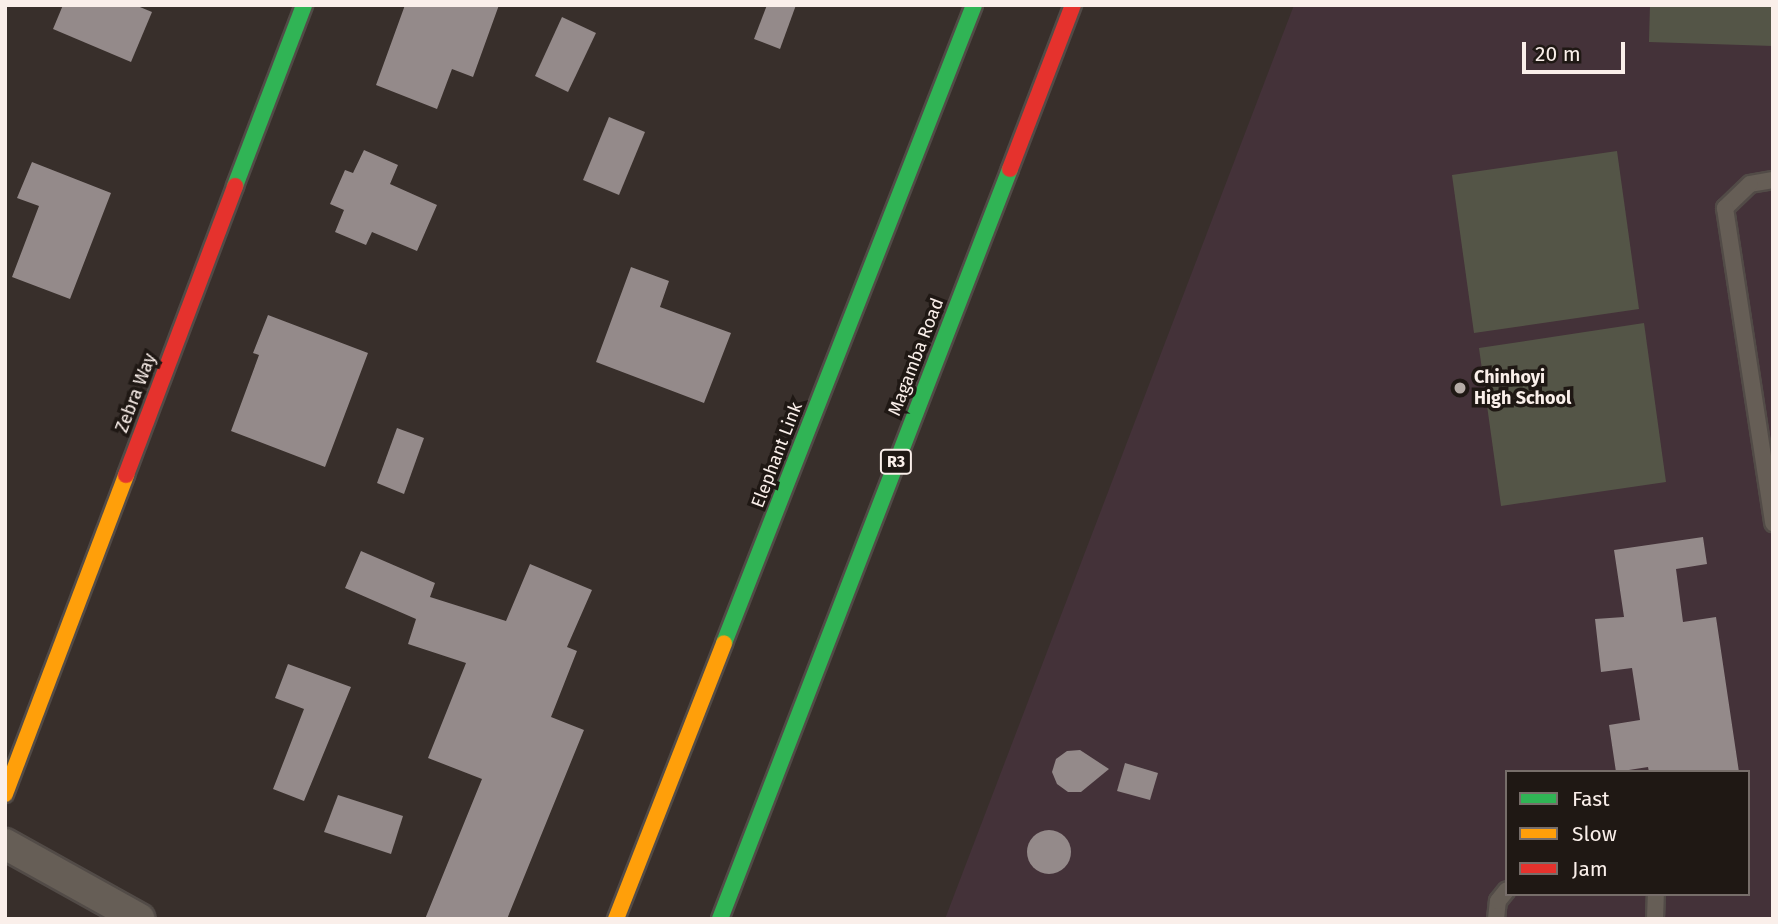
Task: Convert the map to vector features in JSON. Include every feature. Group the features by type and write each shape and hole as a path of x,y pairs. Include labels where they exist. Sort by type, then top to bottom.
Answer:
{"main road":[{"name":"Zebra Way","path":"5,794 304,5"},
{"name":"Elephant Link","path":"617,919 974,5"},
{"name":"Magamba Road","path":"720,919 1073,5"}],"street":[{"path":"5,844 140,919"}],"lane":[{"path":"1773,180 1750,184 1725,208 1773,523"},
{"path":"1496,919 1498,901 1505,892"},
{"path":"1655,919 1656,896"}],"shaded area":[{"name":"Chinhoyi High School","path":"1294,5 1773,5 1773,919 945,919"}],"green space":[{"path":"1650,5 1773,5 1773,46 1649,42"},
{"path":"1617,151 1639,309 1474,333 1452,175"},
{"path":"1644,323 1666,482 1501,506 1479,348"}],"building":[{"path":"63,5 135,5 152,12 131,62 53,29"},
{"path":"405,5 499,5 473,77 452,69 437,109 376,85"},
{"path":"767,5 796,5 780,49 754,39"},
{"path":"562,17 596,33 568,92 535,76"},
{"path":"609,117 645,132 619,195 583,180"},
{"path":"364,150 398,165 390,184 437,205 417,251 372,232 366,245 335,232 344,210 330,204 345,170 353,173"},
{"path":"32,162 111,193 70,299 12,277 39,206 17,198"},
{"path":"631,267 669,281 660,307 731,333 704,403 596,362"},
{"path":"268,315 368,353 325,467 231,431 259,355 253,353"},
{"path":"397,428 424,438 404,494 377,483"},
{"path":"1703,537 1707,564 1676,569 1683,622 1716,617 1739,770 1649,770 1648,767 1616,770 1609,725 1640,720 1632,668 1601,672 1595,619 1624,617 1614,550"},
{"path":"361,551 435,583 430,597 506,621 530,564 592,590 567,647 577,651 551,717 584,730 507,919 425,919 482,779 428,758 466,663 408,644 416,619 345,588"},
{"path":"288,664 351,687 304,801 273,789 304,709 275,698"},
{"path":"1080,750 1109,769 1081,792 1068,792 1057,784 1052,772 1056,759 1067,751"},
{"path":"1125,763 1158,773 1150,800 1117,791"},
{"path":"338,795 403,816 391,854 324,832"},
{"path":"1049,830 1064,837 1071,852 1064,867 1049,874 1034,867 1027,852 1034,837"}],"traffic: fast":[{"path":"235,186 304,5"},
{"path":"724,643 974,5"},
{"path":"720,919 1010,169"}],"traffic: slow":[{"path":"5,794 126,475"},
{"path":"616,919 724,643"}],"traffic: jam":[{"path":"1010,169 1073,5"},
{"path":"126,475 235,186"}],"place":[{"name":"Chinhoyi High School","path":"1460,388"}]}
